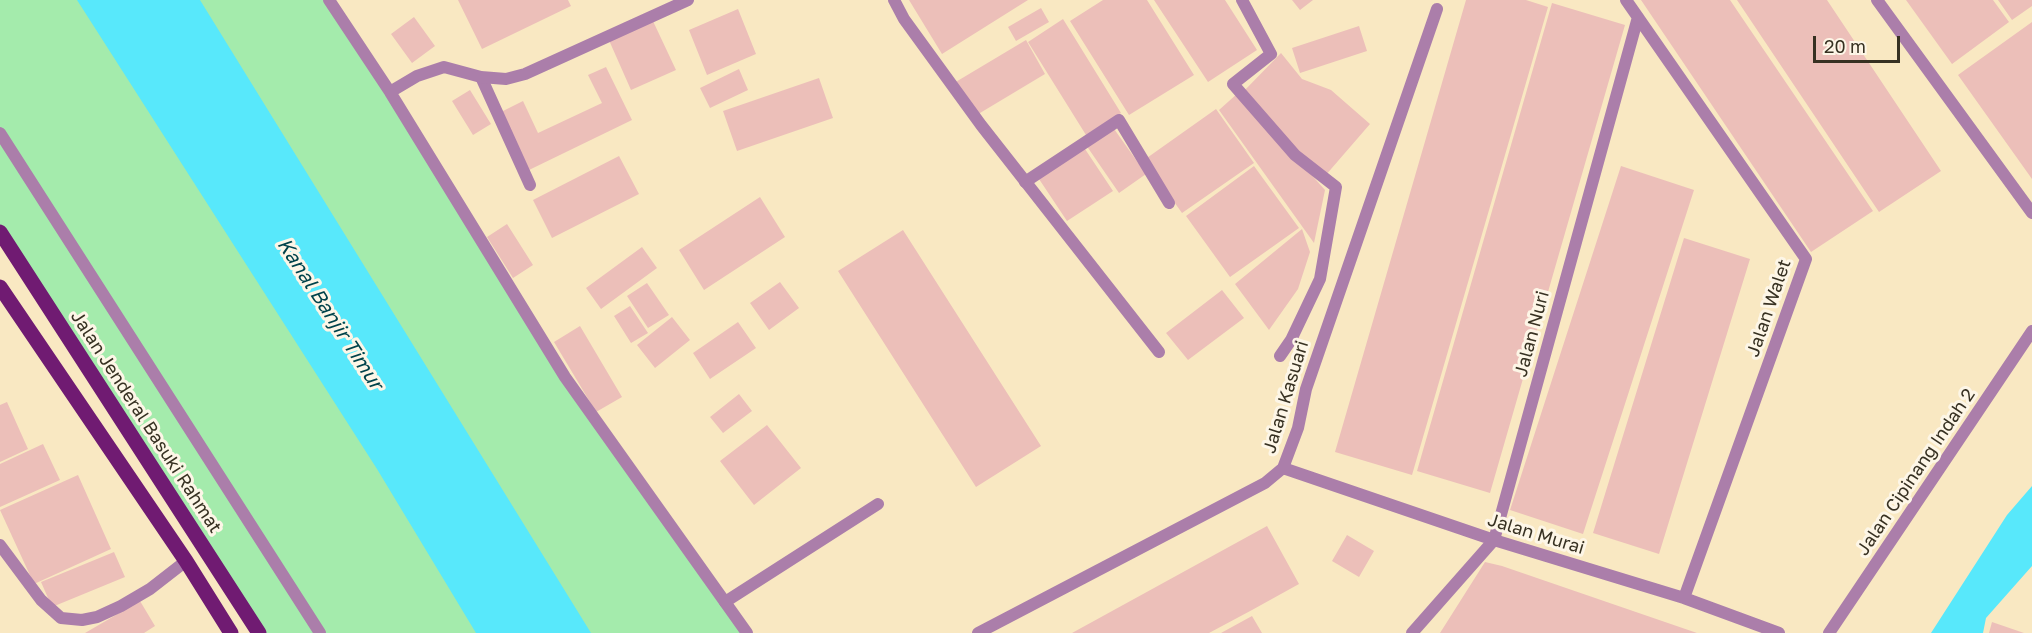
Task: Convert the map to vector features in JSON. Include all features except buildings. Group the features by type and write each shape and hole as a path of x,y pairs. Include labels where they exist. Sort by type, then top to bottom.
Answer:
{"main road":[{"name":"Jalan Jenderal Basuki Rahmat","path":"0,232 259,633"},
{"path":"0,287 186,561 231,633"}],"street":[{"path":"329,0 390,92 565,377 747,633"},
{"path":"390,92 417,76 444,67 481,77 506,79 525,74 688,0"},
{"path":"894,0 904,20 1024,182 1159,352"},
{"path":"1242,0 1271,54 1233,84 1295,155 1336,187 1320,279 1291,340 1280,357"},
{"name":"Jalan Walet","path":"1626,0 1806,259 1684,598"},
{"path":"1877,0 2032,213"},
{"name":"Jalan Kasuari","path":"978,633 1264,483 1283,468 1298,428 1306,389 1437,9"},
{"name":"Jalan Nuri","path":"1412,633 1494,540 1638,17"},
{"path":"481,77 530,185"},
{"path":"1024,182 1119,120 1169,203"},
{"path":"0,133 320,633"},
{"name":"Jalan Cipinang Indah 2","path":"1829,633 2032,331"},
{"name":"Jalan Murai","path":"1283,468 1494,540 1684,598 1779,633"},
{"path":"725,602 878,504"},
{"path":"0,544 41,600 61,618 82,620 97,617 121,606 150,589 186,561"}],"green space":[{"path":"0,0 325,0 565,377 747,633 259,633 0,232"}],"water":[{"name":"Kanal Banjir Timur","path":"77,0 200,0 591,633 476,633 377,469"},
{"path":"2032,486 2032,566 1986,618 1983,633 1931,633 2007,515"}]}
